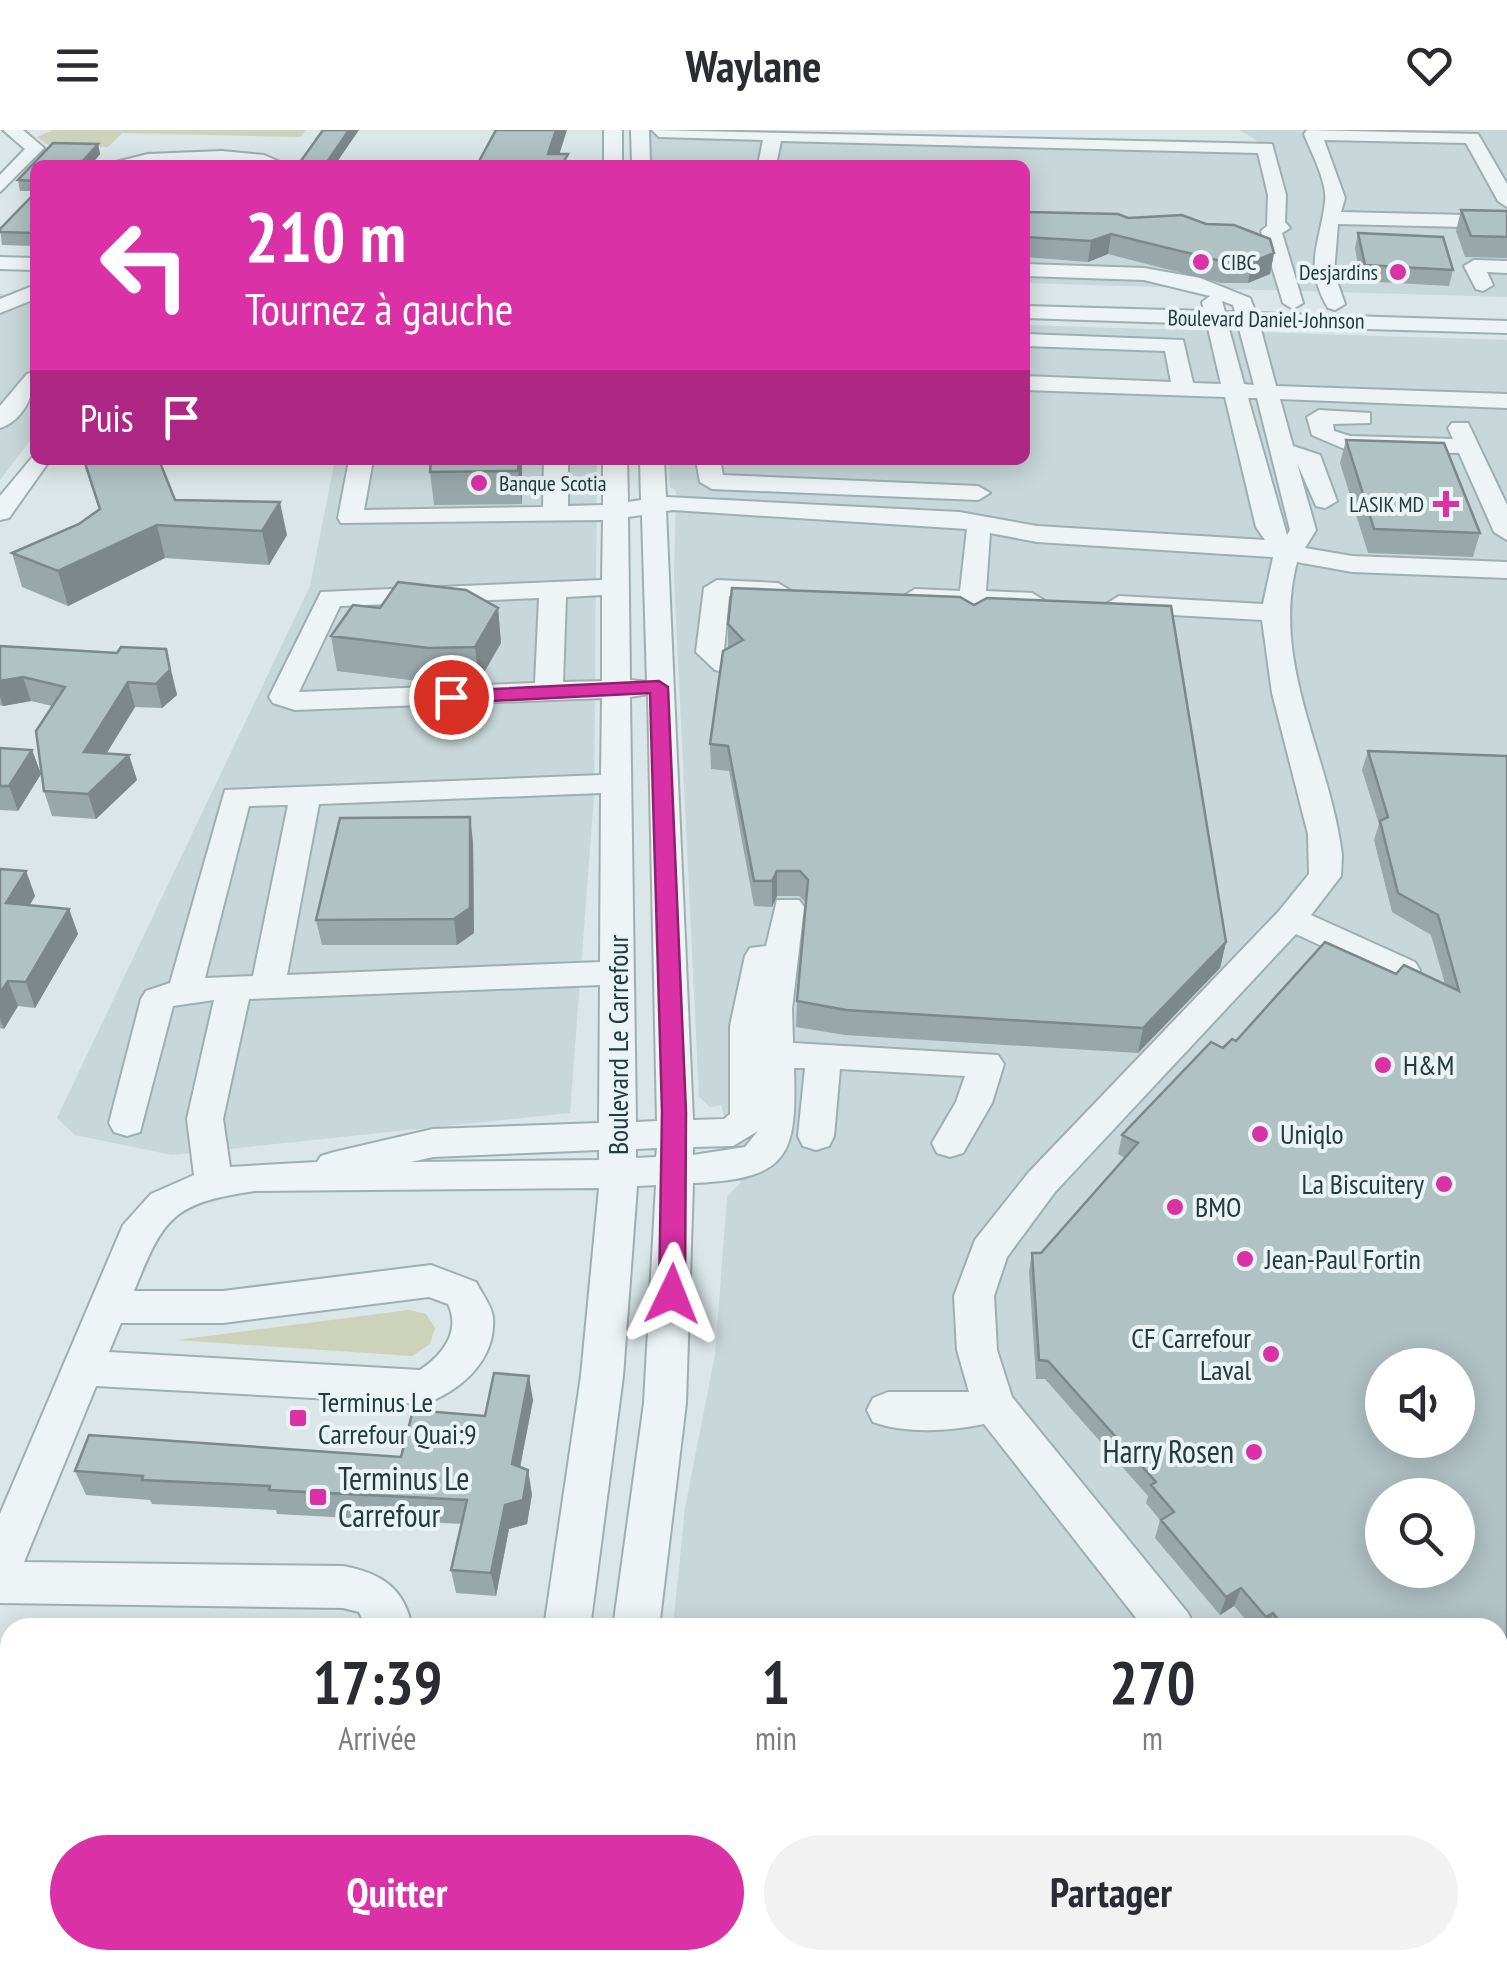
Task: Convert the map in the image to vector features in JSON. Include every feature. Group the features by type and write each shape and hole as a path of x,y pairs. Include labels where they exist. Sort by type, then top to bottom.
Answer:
{"street":[{"path":"0,134 11,130 35,147 0,186"},
{"path":"612,130 612,160"},
{"path":"641,160 650,131 1266,148 1270,226 1293,303"},
{"path":"1335,304 1324,267 1324,236 1335,192 1313,134 1472,138 1502,143"},
{"path":"768,160 773,135"},
{"path":"1472,138 1507,201"},
{"path":"137,160 258,160"},
{"path":"1333,212 1507,210"},
{"path":"1333,212 1507,222"},
{"path":"0,262 30,264"},
{"path":"1503,315 1474,266 1507,267"},
{"path":"1030,270 1144,274 1192,282 1245,310 1303,530 1285,550 1273,613 1326,857 1322,882 1042,1182 989,1251 976,1284 974,1331 992,1405 1164,1618"},
{"path":"0,279 30,280"},
{"path":"1484,285 1507,285"},
{"path":"0,307 30,293"},
{"name":"Boulevard Daniel-Johnson","path":"1030,297 1213,310"},
{"name":"Boulevard Daniel-Johnson","path":"1245,310 1293,303 1503,315"},
{"path":"1213,310 1270,530 1285,550"},
{"name":"Boulevard Daniel-Johnson","path":"1030,312 1245,310 1503,315"},
{"path":"1030,340 1175,344 1183,388"},
{"path":"1444,375 1460,428 1507,532"},
{"path":"1030,384 1236,390 1456,409 1507,422"},
{"path":"0,421 30,386"},
{"path":"1470,446 1348,443 1324,435 1319,417 1456,409 1507,401"},
{"path":"0,513 23,446"},
{"path":"1283,451 1312,460 1327,506 1320,520 1301,520"},
{"path":"360,465 350,518 654,513 950,534 985,530 1285,550 1352,564 1507,570"},
{"path":"555,514 556,465"},
{"name":"Boulevard Le Carrefour","path":"568,1618 602,1376 618,1153 615,587 610,513 614,465"},
{"name":"Boulevard Le Carrefour","path":"637,1618 667,1381 674,1152 652,465"},
{"path":"709,465 712,482 978,493"},
{"path":"971,608 985,530"},
{"path":"615,587 330,598 283,697 295,701 659,687"},
{"path":"725,664 710,652 717,588 814,592"},
{"path":"549,693 554,589"},
{"path":"893,596 971,608 1050,602"},
{"path":"1090,603 1273,613"},
{"path":"185,990 236,798 616,783"},
{"path":"214,1184 206,1120 251,988 305,795"},
{"path":"0,1568 148,1216 174,1199 214,1184 304,1174 386,1180 618,1153 674,1152 739,1129 748,1118 747,1026 778,907 774,1009 778,1125 767,1151 747,1162 721,1168 674,1152"},
{"path":"1291,919 1403,970"},
{"path":"127,1123 158,998 185,990 619,972"},
{"path":"775,1055 986,1064 974,1103 950,1143"},
{"path":"816,1136 824,1056"},
{"path":"83,1368 423,1387 449,1373 462,1360 473,1315 462,1293 431,1281 223,1307 111,1307"},
{"path":"888,1410 958,1412 992,1405"},
{"path":"0,1582 343,1587 375,1596 383,1603 387,1618"}],"shaded area":[{"path":"648,130 1259,142 1240,130 1507,130 1507,297 1030,283 1030,160 650,160"},
{"path":"0,294 30,295 30,441 0,480"},
{"path":"1030,325 1507,340 1507,1618 674,1618 685,1508 715,1355 727,1197 741,1182 721,1105 710,1107 699,1097 674,577 676,491 670,487 668,465 1030,465"},
{"path":"334,465 597,465 594,796 570,1113 172,1155 75,1135 57,1118 310,586"}],"green space":[{"path":"53,130 306,130 300,137 122,133 108,147 48,145 37,137"},
{"path":"409,1310 426,1314 435,1328 430,1344 412,1356 177,1340"}],"building":[{"path":"323,130 349,130 328,160 302,160"},
{"path":"496,130 556,130 548,154 568,154 565,160 480,160"},
{"path":"53,143 98,144 84,160 37,160"},
{"path":"30,167 30,181 18,180"},
{"path":"30,198 30,233 0,229"},
{"path":"1461,210 1507,211 1507,237 1471,236"},
{"path":"1030,212 1118,214 1128,218 1182,215 1206,224 1234,225 1270,239 1274,253 1252,262 1225,262 1111,234 1091,241 1030,237"},
{"path":"1358,233 1443,237 1453,270 1365,265"},
{"path":"1346,440 1444,443 1480,533 1374,529"},
{"path":"86,465 161,465 175,500 280,502 262,531 157,525 58,571 12,553 79,524 100,509"},
{"path":"431,465 519,465 518,471 430,472"},
{"path":"398,582 466,590 498,608 475,647 429,648 331,636 353,605 380,608"},
{"path":"732,588 960,597 974,605 987,598 1171,606 1226,942 1143,1028 846,1010 797,1001 808,880 800,871 777,871 772,881 754,881 728,746 710,744 723,651 743,640 728,624"},
{"path":"0,646 117,653 121,647 166,649 170,670 156,684 128,682 84,752 129,755 88,794 44,791 36,731 65,687 23,677 0,681"},
{"path":"0,748 32,750 9,786 0,786"},
{"name":"CF Carrefour Laval","path":"1368,751 1507,756 1507,1618 1277,1618 1273,1613 1266,1617 1241,1588 1226,1597 1161,1520 1174,1512 1151,1485 1156,1482 1048,1361 1039,1360 1032,1253 1041,1253 1138,1143 1122,1135 1211,1042 1223,1048 1232,1039 1236,1041 1325,942 1396,974 1404,965 1459,991 1438,915 1398,893 1380,821 1388,817"},
{"path":"470,817 470,908 454,919 316,920 340,818"},
{"path":"0,869 26,871 6,903 69,909 26,982 8,981 0,993"},
{"path":"494,1373 529,1376 512,1464 528,1470 523,1500 505,1505 491,1573 451,1570 467,1500 269,1490 270,1486 142,1480 143,1476 75,1471 89,1435 401,1457 413,1410 485,1416"}],"place":[{"name":"CIBC","path":"1201,262"},
{"name":"Desjardins","path":"1398,272"},
{"name":"Banque Scotia","path":"479,483"},
{"name":"LASIK MD","path":"1446,504"},
{"name":"H&M","path":"1383,1065"},
{"name":"Uniqlo","path":"1260,1134"},
{"name":"La Biscuitery","path":"1444,1184"},
{"name":"BMO","path":"1175,1207"},
{"name":"Jean-Paul Fortin","path":"1245,1259"},
{"name":"CF Carrefour Laval","path":"1271,1354"},
{"name":"Terminus Le Carrefour Quai:9","path":"298,1418"},
{"name":"Harry Rosen","path":"1254,1452"},
{"name":"Terminus Le Carrefour","path":"318,1497"}],"route":[{"path":"451,697 659,687 674,1112 672,1294"}]}
